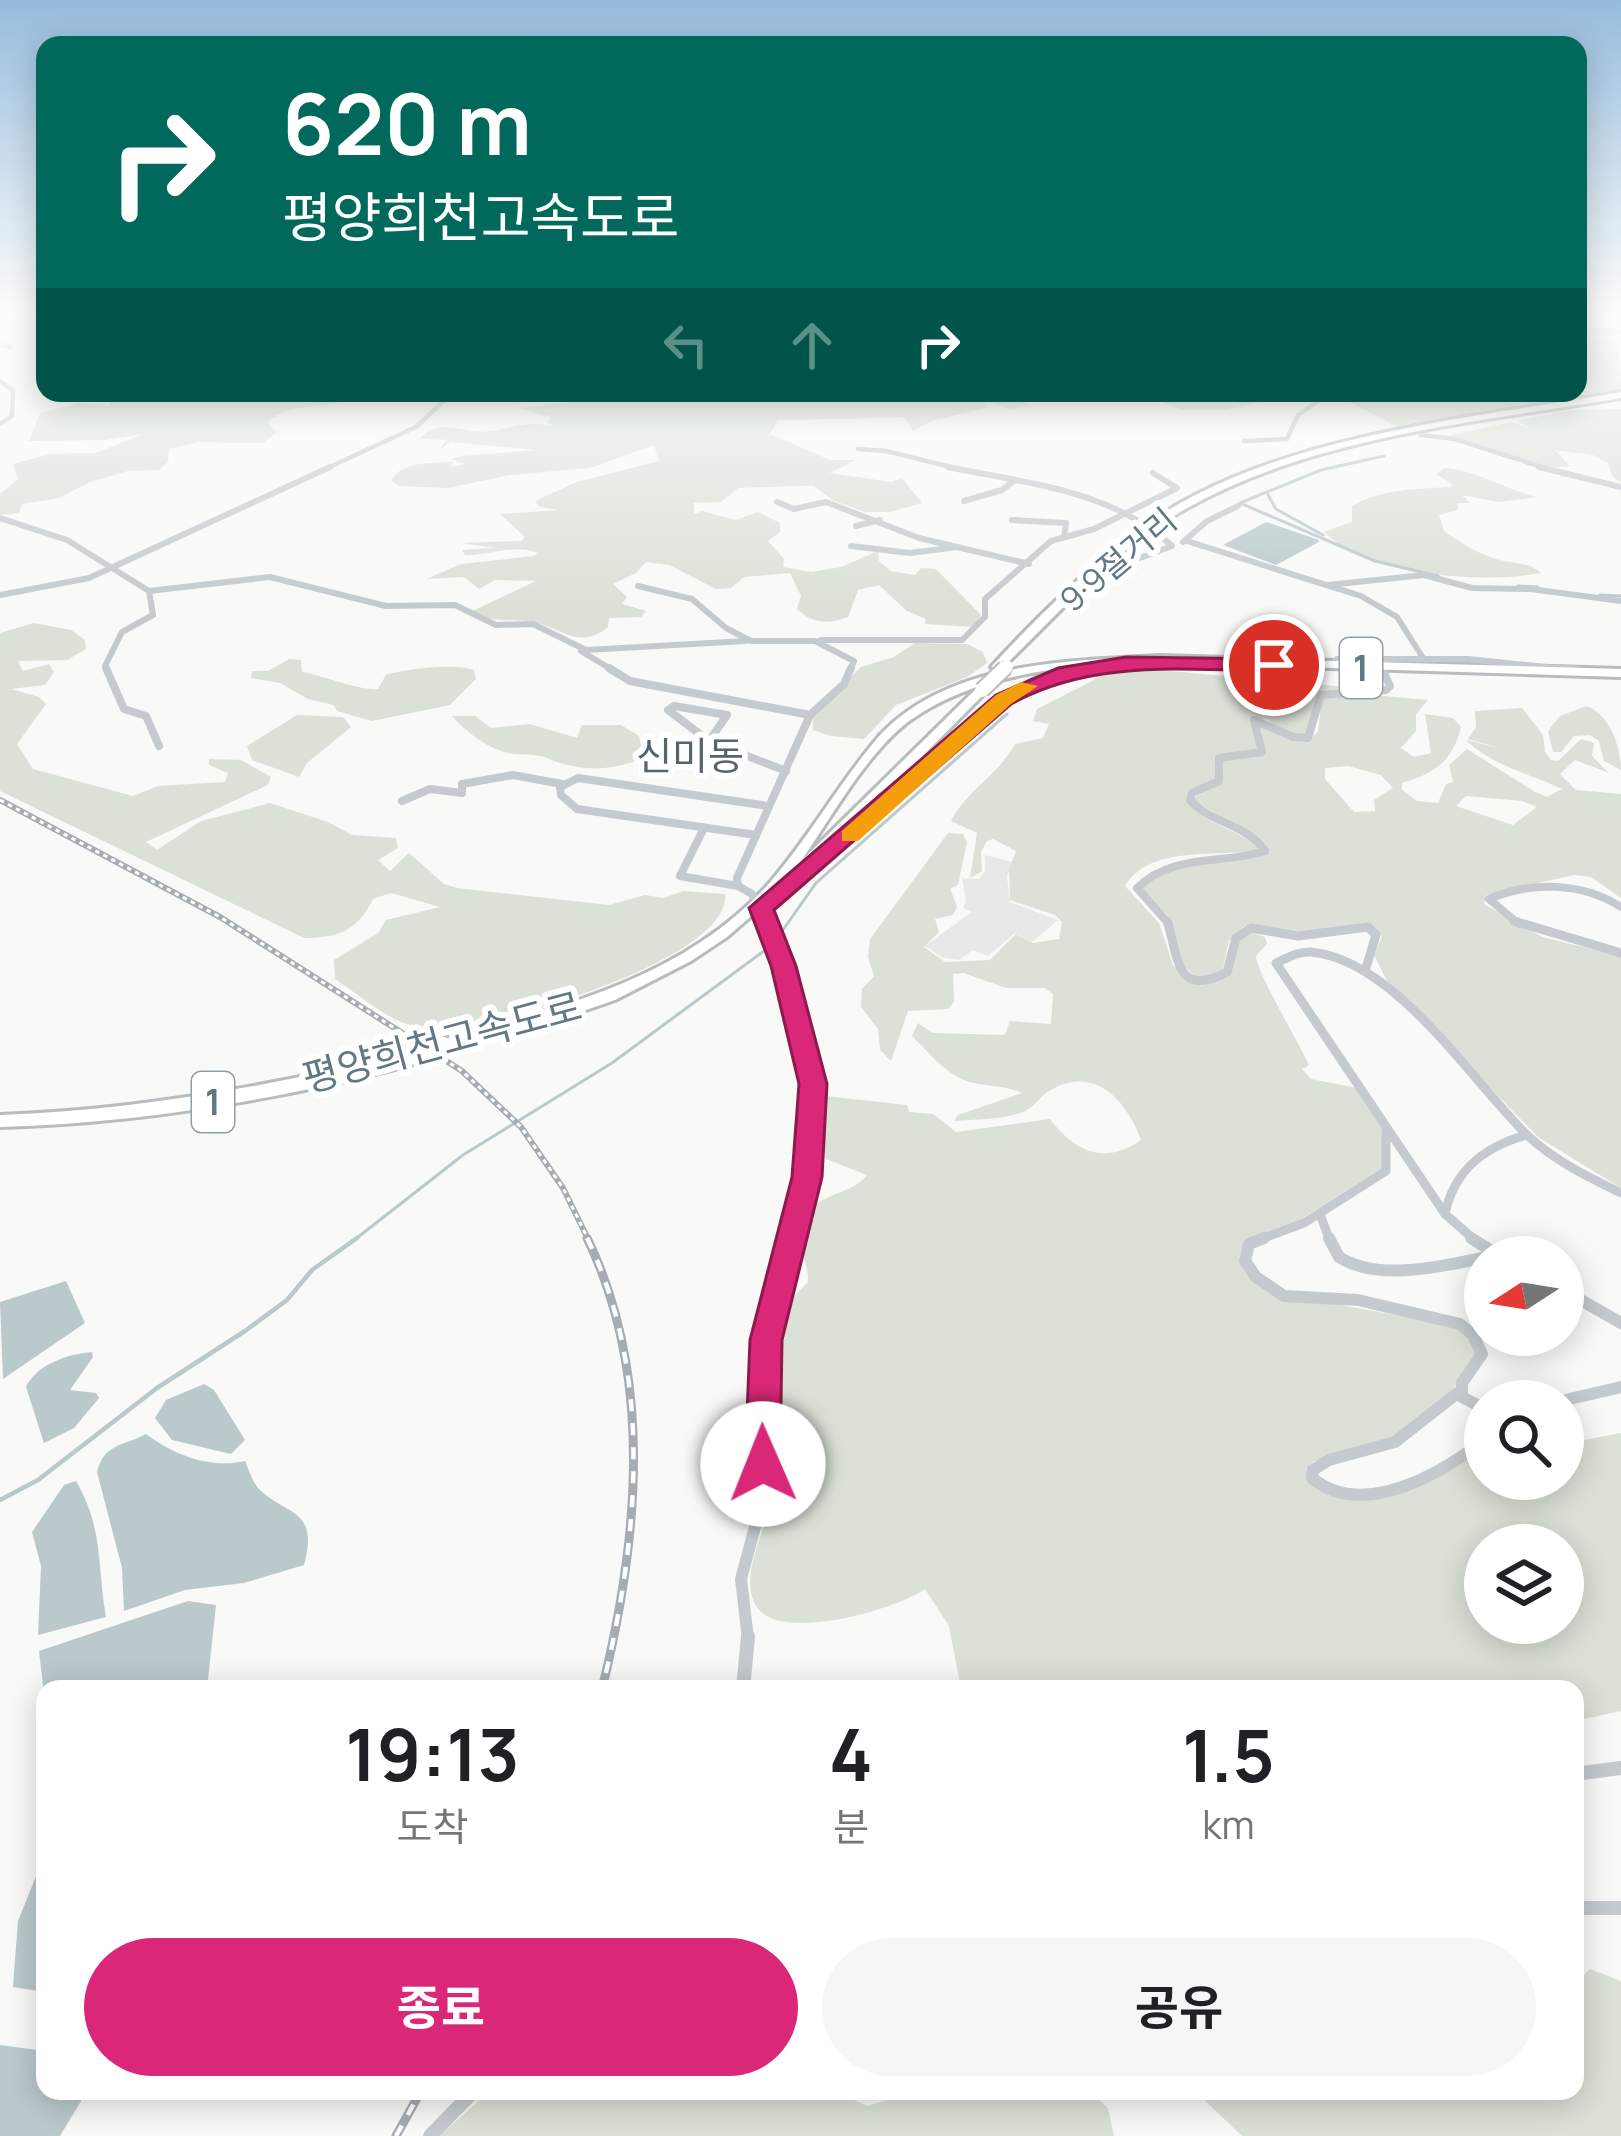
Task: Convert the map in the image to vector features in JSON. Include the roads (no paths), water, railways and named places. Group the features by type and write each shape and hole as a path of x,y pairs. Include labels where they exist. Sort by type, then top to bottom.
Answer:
{"highway":[{"name":"9·9절거리","path":"784,881 1151,529 1204,495 1292,461 1562,408"},
{"name":"9·9절거리","path":"1003,666 1151,529 1249,479 1334,453 1563,408"},
{"name":"평양희천고속도로","path":"784,881 877,747 908,716 955,692 1051,670 1158,659 1621,675"},
{"name":"평양희천고속도로","path":"0,1119 112,1118 180,1108 552,1019 639,985 760,906 784,881 1004,700 1049,677 1102,665 1159,662 1621,675"}],"street":[{"path":"0,595 81,581 416,427 440,408"},
{"path":"1244,441 1287,439 1298,415 1309,408"},
{"path":"1421,436 1459,440 1532,465 1621,487"},
{"path":"858,449 885,448 1038,483 1127,514 1172,546"},
{"path":"580,649 752,640 962,640 985,616 985,599 1029,564 1044,544 1127,514 1177,488 1153,473"},
{"path":"964,501 1002,490 1015,480"},
{"path":"777,502 791,509 826,502 919,538 1029,564"},
{"path":"1108,570 1187,541 1207,521 1238,506"},
{"path":"0,518 52,534 149,591 270,577 386,606 455,605 496,625 533,624 630,681 810,716"},
{"path":"856,526 880,520"},
{"path":"1012,520 1066,523 1064,538"},
{"path":"1187,541 1328,585 1391,612 1423,658"},
{"path":"851,546 927,553 963,546"},
{"path":"1328,585 1424,575 1472,588 1531,589 1621,601"},
{"path":"638,586 692,599 726,628 752,640"},
{"path":"149,591 153,615 122,632 105,666 124,709 146,716 159,746"},
{"path":"738,886 740,869 810,716 844,684 854,661 815,641"},
{"path":"1333,664 1337,658 1423,658 1534,663 1581,673"},
{"path":"1365,971 1376,941 1372,928 1298,936 1251,928 1236,938 1227,972 1213,981 1198,980 1176,962 1168,922 1136,887 1152,872 1177,861 1224,860 1265,851 1256,838 1198,811 1190,797 1219,781 1219,758 1262,752 1254,720 1268,721 1290,738 1308,738 1321,695 1386,690 1390,686 1382,668"},
{"path":"709,741 727,715 672,706 668,710 709,741 786,771"},
{"path":"402,801 430,789 462,793 462,784 513,775 562,784 578,778 768,806"},
{"path":"562,784 561,795 577,809 756,835"},
{"path":"704,828 680,876 738,886 760,906 784,966 813,1084 807,1177 766,1340 761,1482 741,1580 748,1638 744,1680"},
{"path":"1621,907 1605,894 1550,889 1489,899 1499,910 1542,933 1621,953"},
{"path":"1466,1236 1445,1214 1288,988 1276,963 1288,955 1332,956 1365,971 1423,1022 1526,1135 1621,1193"},
{"path":"1385,1124 1386,1171 1320,1214 1250,1244 1244,1256 1249,1269 1283,1296 1358,1300 1460,1324 1473,1335 1482,1354 1460,1391 1405,1435 1366,1452 1324,1461 1313,1470 1312,1478 1321,1490 1335,1494 1400,1487 1444,1470 1464,1455"},
{"path":"1445,1214 1457,1180 1480,1154 1498,1142 1526,1135"},
{"path":"1320,1214 1335,1252 1358,1268 1464,1261"},
{"path":"1584,1302 1621,1323"},
{"path":"1584,1396 1621,1387"},
{"path":"1460,1391 1464,1401"},
{"path":"1584,1773 1621,1768"},
{"path":"1584,1908 1621,1908"},
{"path":"430,2136 465,2100"}],"waterway":[{"path":"1384,456 1321,470 1240,503 1375,561 1438,576"},
{"path":"1267,493 1276,509 1323,535"},
{"path":"1518,586 1538,587"},
{"path":"1600,595 1621,596"},
{"path":"778,937 816,883 1007,714"},
{"path":"355,1239 463,1155 612,1063 772,945"},
{"path":"0,1500 38,1480 157,1388 245,1331 287,1300 312,1270 355,1239"}],"railway":[{"path":"0,800 220,917 462,1071 521,1127 563,1188 589,1241"},
{"path":"587,1238 609,1292 623,1347 634,1461 624,1577 604,1680"},
{"path":"396,2136 416,2100"}],"district":[{"name":"신미동","path":"690,756"}]}
